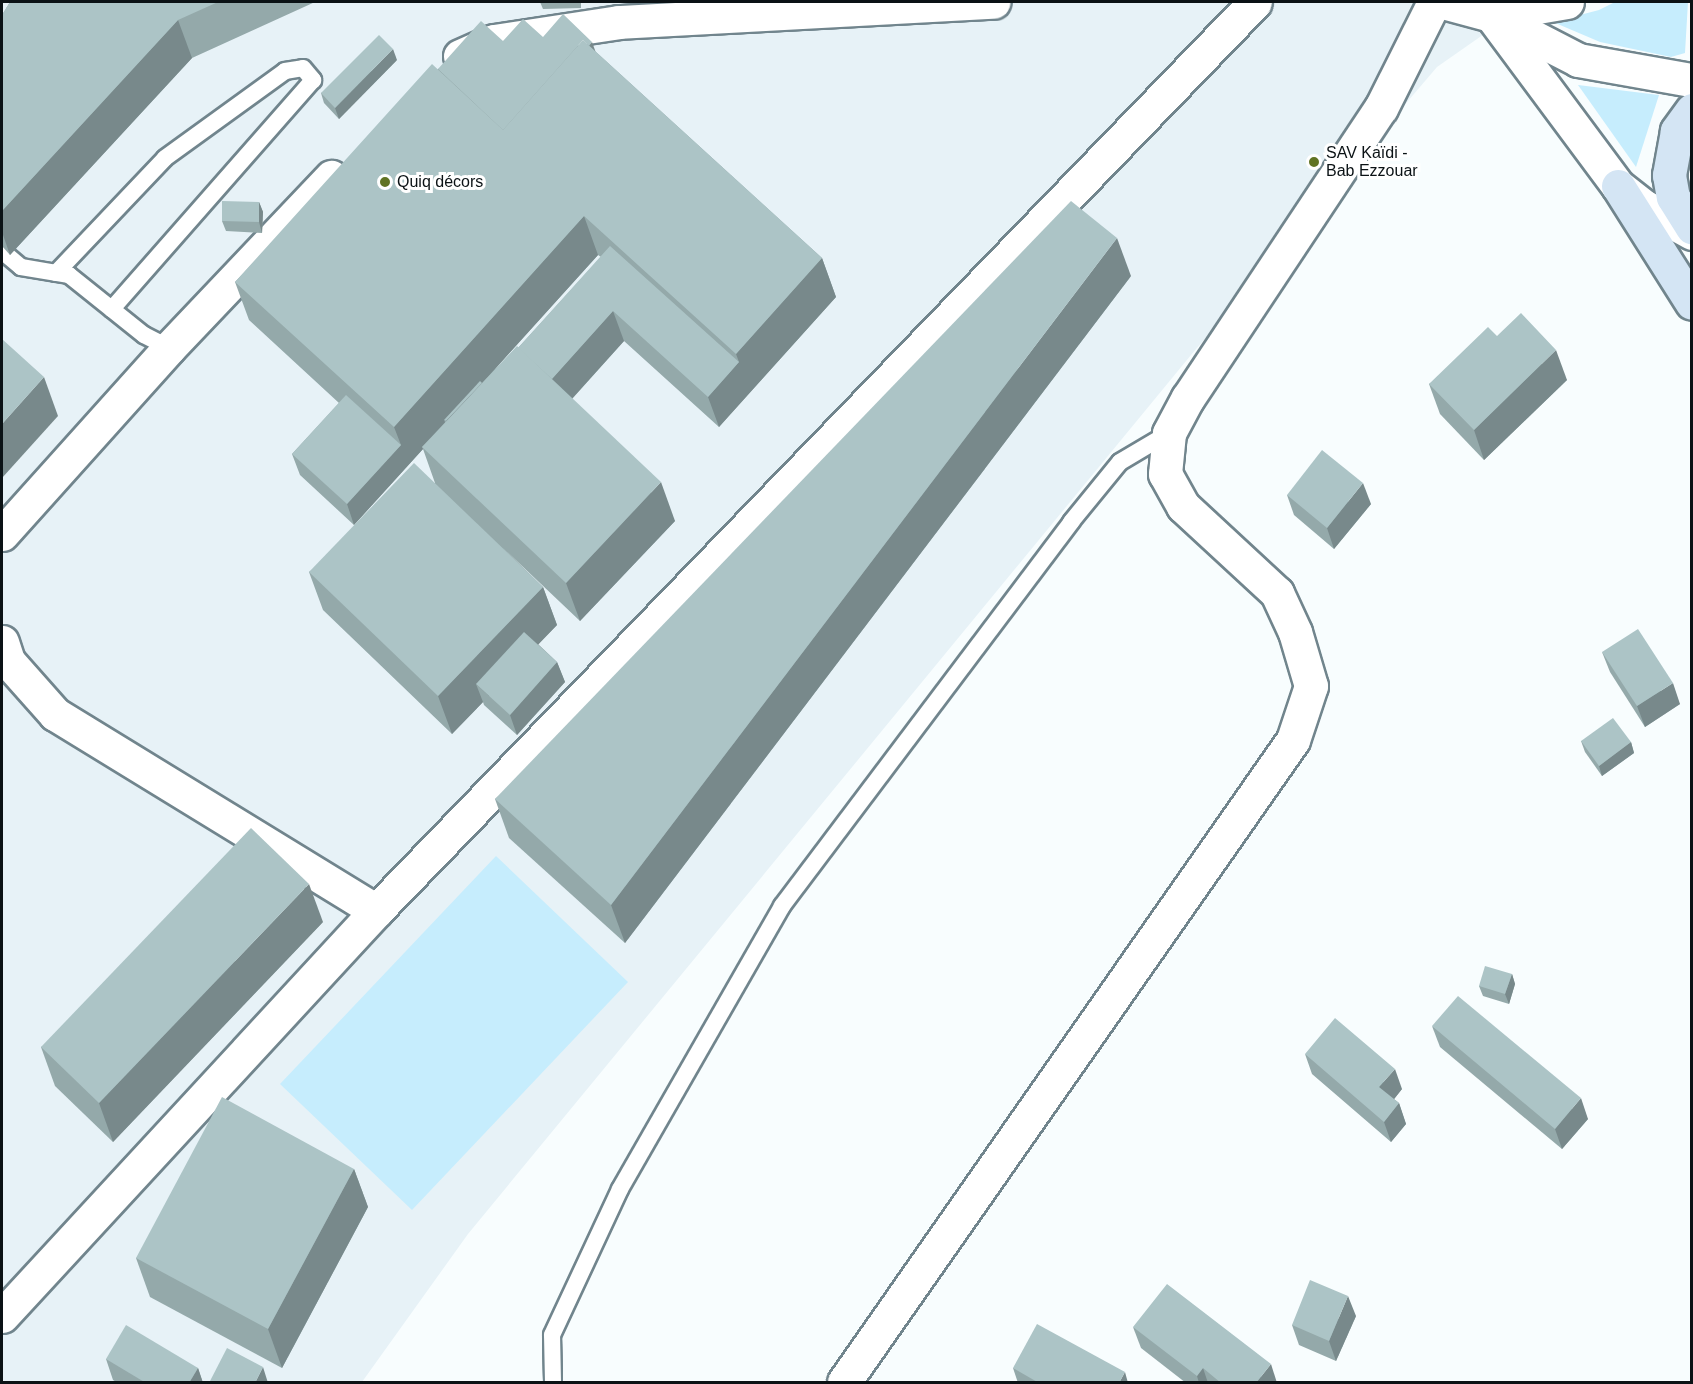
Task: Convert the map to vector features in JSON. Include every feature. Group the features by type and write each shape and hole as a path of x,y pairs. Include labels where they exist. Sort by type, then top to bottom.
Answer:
{"main road":[{"path":"1692,110 1677,131 1669,175 1673,198 1686,228 1692,287"},
{"path":"1618,186 1692,303"}],"street":[{"path":"438,71 454,58 494,41 619,22 993,2"},
{"path":"2,1316 376,910 1255,2"},
{"path":"844,1383 1293,740 1311,686 1295,632 1277,592 1183,506 1165,474 1169,433 1188,398 1381,108 1434,2"},
{"path":"1443,2 1491,15 1578,60 1692,80"},
{"path":"1491,15 1567,2"},
{"path":"1491,15 1618,186 1686,228"},
{"path":"2,534 169,348 348,159"},
{"path":"2,642 8,661 55,714 376,910"}],"lane":[{"path":"56,273 165,158 285,71 303,68 313,80 112,309"},
{"path":"2,251 21,267 69,275 144,335 169,348"},
{"path":"553,1383 552,1335 620,1189 782,906 1071,522 1120,462 1169,433"}],"shaded area":[{"path":"2,2 1530,2 1437,67 1191,355 468,1234 362,1382 2,1382"},
{"path":"1615,2 1688,2 1685,53 1671,57 1600,42 1553,22 1599,10"},
{"path":"1578,85 1659,95 1636,167"},
{"path":"496,856 628,982 412,1210 280,1084"}],"building":[{"path":"10,2 218,2 178,20 2,211 2,15"},
{"path":"563,14 592,42 589,46 583,40 503,130 438,69 481,21 503,41 523,19 543,37"},
{"path":"379,35 393,49 335,108 321,93"},
{"path":"583,40 822,258 736,354 584,216 394,427 235,282 432,64 503,130"},
{"path":"222,201 259,202 259,222 222,221"},
{"path":"1071,201 1117,238 611,905 495,799"},
{"path":"610,246 739,362 708,397 613,311 552,379 518,348"},
{"path":"1521,313 1556,350 1474,430 1429,384 1488,327 1497,336"},
{"path":"2,339 44,377 2,424"},
{"path":"517,346 661,482 566,583 422,447"},
{"path":"480,381 482,383 446,421 444,420"},
{"path":"346,395 401,445 347,504 292,454"},
{"path":"1322,450 1363,483 1327,528 1287,495"},
{"path":"414,463 543,587 438,696 309,572"},
{"path":"1638,629 1673,683 1637,706 1602,652"},
{"path":"524,632 557,662 510,715 476,684"},
{"path":"1613,718 1631,742 1599,766 1581,741"},
{"path":"251,828 309,884 99,1103 41,1047"},
{"path":"1485,966 1512,974 1505,994 1479,986"},
{"path":"1458,996 1581,1098 1555,1129 1432,1026"},
{"path":"1335,1018 1395,1069 1379,1087 1399,1103 1384,1122 1305,1054"},
{"path":"222,1097 354,1169 268,1329 136,1258"},
{"path":"1310,1280 1348,1296 1329,1341 1292,1325"},
{"path":"1167,1284 1271,1364 1256,1383 1221,1383 1203,1368 1197,1376 1133,1327"},
{"path":"1037,1324 1125,1372 1119,1383 1039,1383 1013,1368"},
{"path":"126,1325 198,1368 189,1383 146,1383 106,1359"},
{"path":"227,1348 263,1367 255,1383 209,1383"}],"place":[{"name":"SAV Kaïdi - Bab Ezzouar","path":"1314,162"},
{"name":"Quiq décors","path":"385,182"}]}
